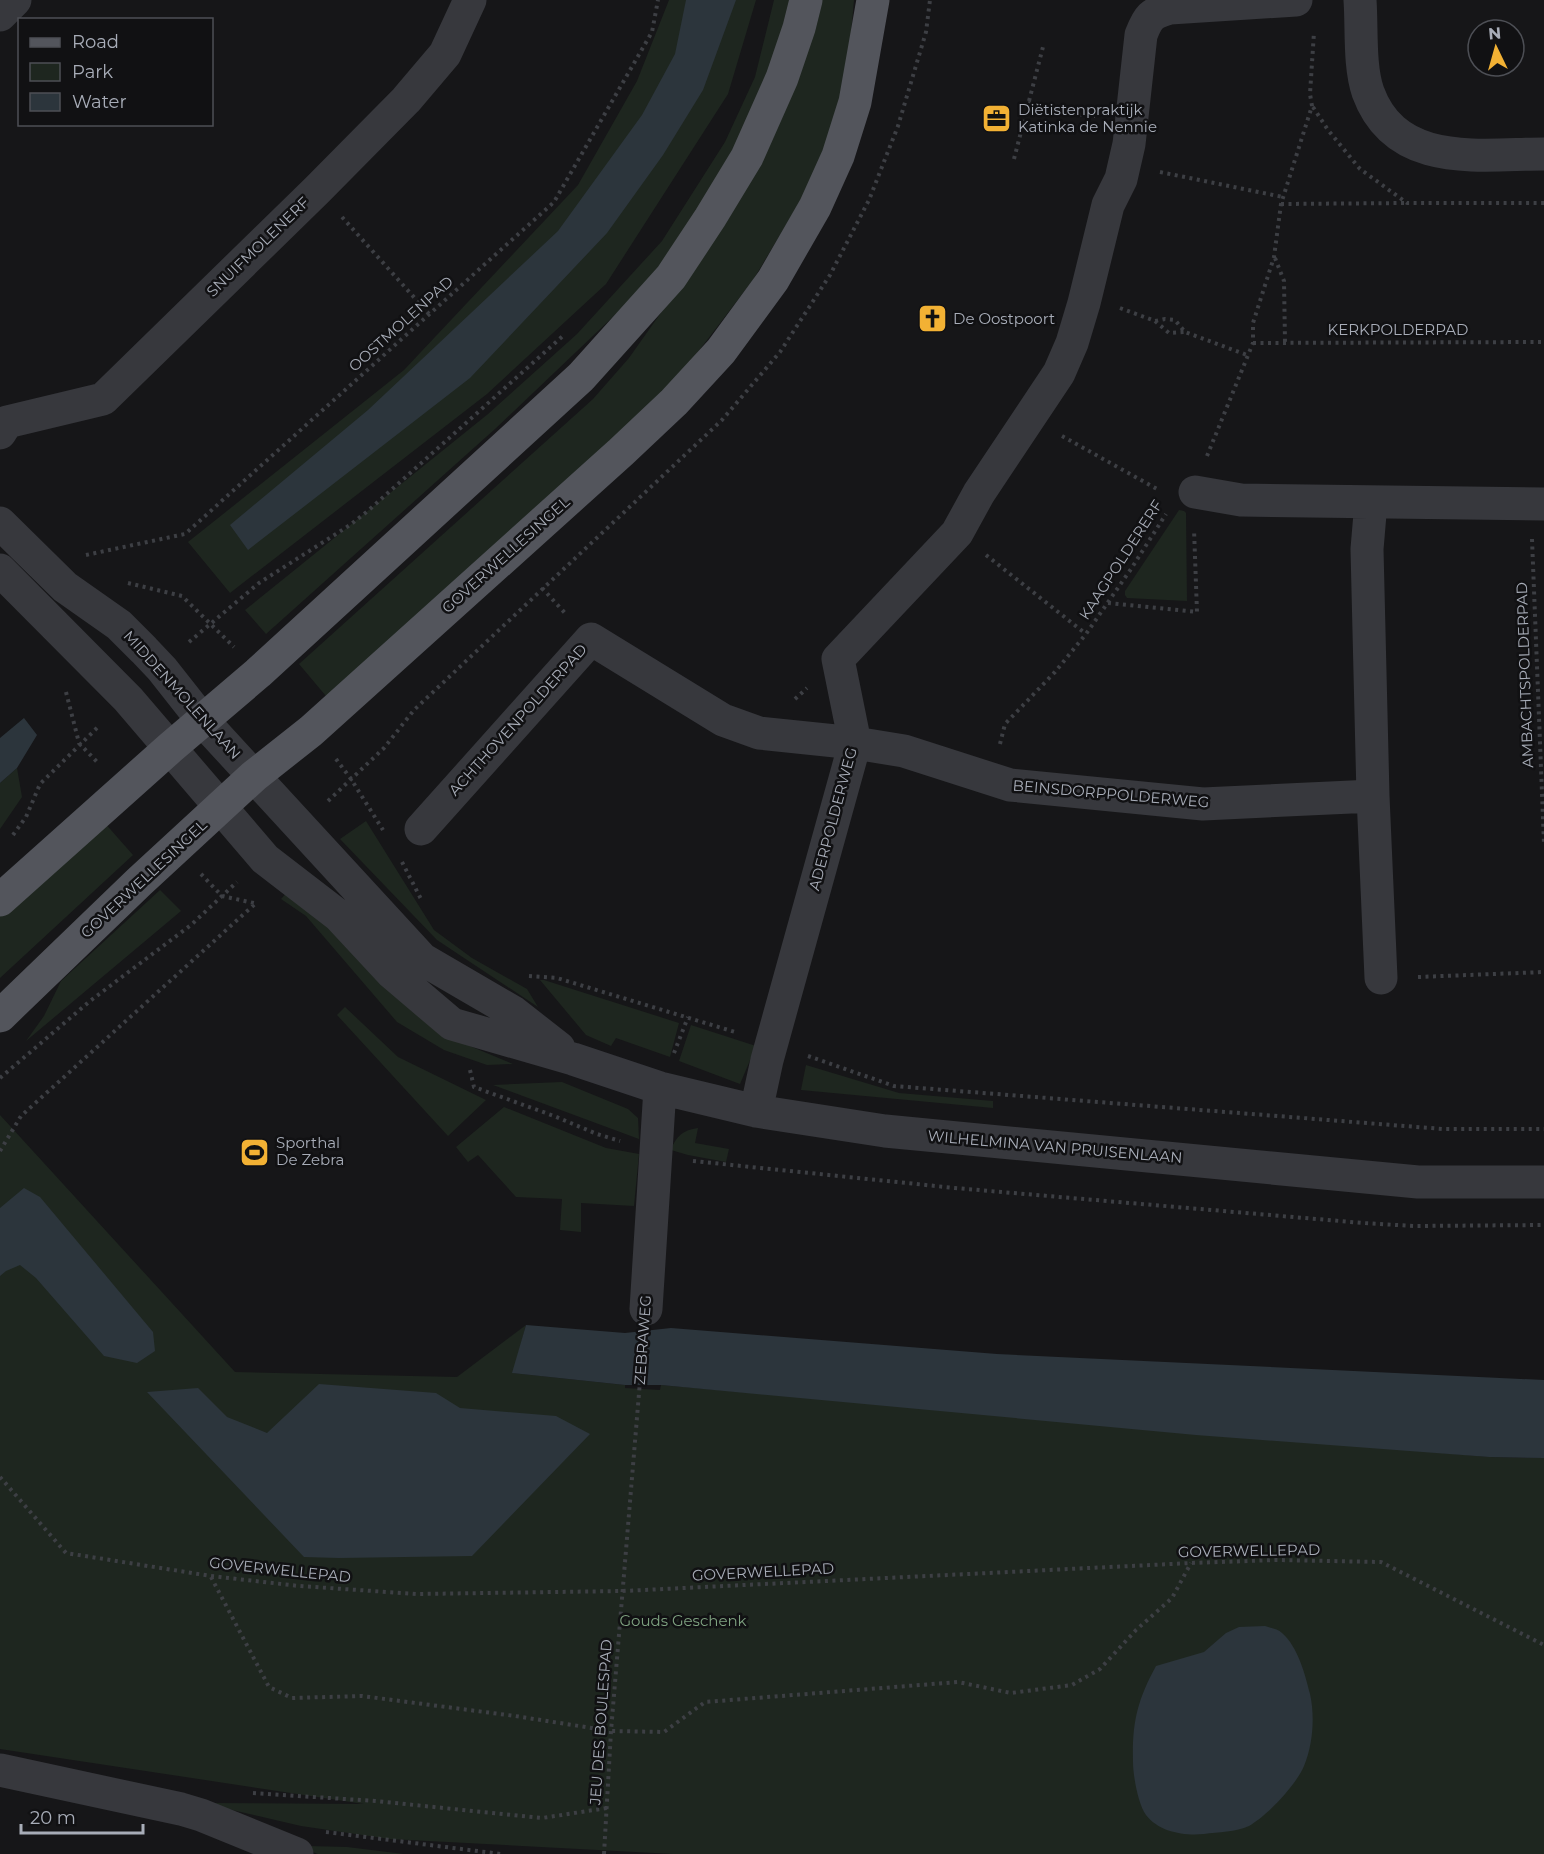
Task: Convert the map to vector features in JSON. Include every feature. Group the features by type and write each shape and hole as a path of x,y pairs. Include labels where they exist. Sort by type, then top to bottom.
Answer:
{"main road":[{"path":"0,900 170,748 258,673 581,377 670,277 710,218 747,157 782,78 806,0"},
{"name":"GOVERWELLESINGEL","path":"0,1016 139,882 254,776 311,731 621,452 674,402 721,351 773,280 815,207 838,156 855,102 873,0"}],"street":[{"path":"0,15 15,0"},
{"name":"SNUIFMOLENERF","path":"0,433 7,422 103,399 406,100 445,54 470,0"},
{"path":"1351,0 1360,0 1364,72 1368,91 1388,124 1402,137 1420,147 1440,153 1544,154"},
{"path":"838,659 957,533 979,493 1059,373 1072,342 1108,205 1121,179 1141,35 1147,20 1156,11 1170,8 1305,12"},
{"path":"1185,495 1241,500 1537,504"},
{"path":"1371,502 1367,549 1373,796 1381,978"},
{"name":"MIDDENMOLENLAAN","path":"0,523 65,587 119,625 162,669 203,721 254,776"},
{"path":"0,570 128,699 170,748"},
{"name":"ACHTHOVENPOLDERPAD","path":"421,829 591,639 723,720 759,733 855,743"},
{"name":"ADERPOLDERWEG","path":"756,1111 772,1043 855,743 838,659"},
{"name":"BEINSDORPPOLDERWEG","path":"855,743 904,751 1010,785 1203,804 1373,796"},
{"name":"WILHELMINA VAN PRUISENLAAN","path":"170,748 265,859 339,916 392,974 452,1024 573,1059 660,1088 756,1111 885,1131 1418,1182 1544,1182"},
{"name":"WILHELMINA VAN PRUISENLAAN","path":"254,776 422,959 513,1012 573,1059"},
{"name":"ZEBRAWEG","path":"646,1309 660,1088"},
{"path":"0,1770 171,1806 307,1842"}],"path":[{"name":"OOSTMOLENPAD","path":"76,558 185,534 554,202 652,33 658,0"},
{"name":"KAAGPOLDERERF","path":"986,779 999,749 1005,724 1055,672 1086,634 1185,495 1208,451 1252,343 1252,323 1274,257 1281,204 1312,106 1305,12"},
{"path":"1014,159 1044,43"},
{"path":"1028,102 1086,116 1131,113"},
{"path":"1124,164 1283,197"},
{"path":"317,190 429,314"},
{"path":"1281,204 1407,204"},
{"path":"1274,257 1284,281 1286,342"},
{"path":"1085,295 1155,321 1169,333 1185,332 1247,355"},
{"path":"1155,321 1175,320 1185,332"},
{"path":"162,669 211,623 259,583 369,510 568,332"},
{"name":"KERKPOLDERPAD","path":"1252,343 1544,342"},
{"name":"KAAGPOLDERERF","path":"1030,418 1110,462 1185,495"},
{"path":"1107,603 1197,612 1194,530 1185,495"},
{"name":"AMBACHTSPOLDERPAD","path":"1537,504 1544,844"},
{"name":"KAAGPOLDERERF","path":"957,533 1086,634"},
{"path":"759,733 838,659"},
{"path":"7,843 26,817 40,783 79,743 128,699"},
{"path":"351,779 386,836"},
{"path":"398,855 425,906"},
{"path":"0,1151 21,1116 256,903"},
{"path":"520,972 528,976 557,978 772,1043 894,1086 1443,1129 1544,1129"},
{"path":"1381,978 1544,972"},
{"path":"470,1070 474,1088 597,1134 638,1146 655,1155 709,1164 1363,1223 1414,1226 1544,1225"},
{"name":"ZEBRAWEG","path":"623,1591 646,1309"},
{"name":"GOVERWELLEPAD","path":"0,1478 66,1553 211,1576 298,1586 417,1594 623,1591 1191,1563 1277,1560 1381,1562 1544,1645"},
{"path":"211,1576 269,1687 292,1698 362,1696 611,1731 664,1732 705,1702 958,1682 1011,1693 1072,1685 1100,1669 1136,1630 1172,1598 1191,1563"},
{"name":"JEU DES BOULESPAD","path":"604,1854 611,1731 623,1591"},
{"path":"245,1793 375,1801 542,1818 607,1809"},
{"path":"307,1842 501,1854"}],"green space":[{"path":"669,0 756,0 728,94 606,284 487,394 230,593 188,542 404,370 578,185 637,81"},
{"path":"774,0 792,0 769,75 735,154 683,241 639,292 495,429 266,634 245,610 488,414 577,334 662,241 725,142 755,77"},
{"path":"817,0 854,0 846,90 822,165 753,280 678,378 331,702 299,664 593,399 629,358 725,222"},
{"path":"1179,510 1186,513 1187,601 1127,598 1125,591"},
{"path":"17,768 22,797 0,829 0,783"},
{"path":"103,821 133,855 0,978 0,914"},
{"path":"366,821 434,930 472,958 527,989 538,1007 437,940 340,839"},
{"path":"291,888 453,1039 513,1064 487,1065 444,1050 397,1022 306,916 281,899"},
{"path":"160,890 181,911 26,1041 44,1016 61,981"},
{"path":"540,980 679,1023 670,1057 616,1038 611,1046 586,1035"},
{"path":"345,1007 398,1057 486,1100 448,1136 337,1015"},
{"path":"691,1025 756,1046 740,1084 679,1061"},
{"path":"806,1065 899,1093 993,1101 993,1108 801,1090"},
{"path":"562,1082 628,1109 638,1118 639,1139 493,1085"},
{"path":"504,1107 606,1148 639,1154 634,1206 581,1203 581,1232 560,1230 562,1199 516,1197 478,1155 468,1162 456,1147"},
{"name":"Gouds Geschenk","path":"0,1115 235,1372 457,1377 526,1325 513,1373 625,1385 625,1388 660,1390 661,1385 1489,1457 1544,1458 1544,1854 673,1854 390,1839 301,1826 202,1803 364,1804 0,1749"},
{"path":"698,1128 695,1143 729,1149 726,1162 671,1150 681,1134"},
{"path":"308,1846 347,1847 404,1854 318,1854 307,1850"}],"water":[{"path":"686,0 736,0 703,90 663,155 607,233 470,378 248,550 230,525 368,410 558,231 642,115 675,54"},
{"path":"24,718 37,735 17,768 0,783 0,738"},
{"path":"24,1188 40,1197 153,1332 155,1351 137,1363 104,1356 36,1278 20,1265 0,1276 0,1208"},
{"path":"526,1325 625,1333 671,1328 997,1354 1544,1380 1544,1458 1489,1457 1196,1435 512,1373"},
{"path":"319,1384 436,1393 460,1408 556,1416 590,1434 472,1556 304,1557 147,1392 198,1388 227,1417 267,1433"},
{"path":"1265,1626 1280,1632 1288,1639 1297,1653 1310,1694 1312,1730 1304,1766 1288,1791 1272,1808 1249,1826 1233,1831 1204,1834 1172,1832 1165,1829 1151,1821 1146,1815 1135,1782 1133,1762 1135,1724 1144,1690 1156,1666 1204,1652 1226,1633 1239,1627"}],"place":[{"name":"Diëtistenpraktijk Katinka de Nennie","path":"997,119"},
{"name":"De Oostpoort","path":"932,319"},
{"name":"Sporthal De Zebra","path":"255,1152"}]}
